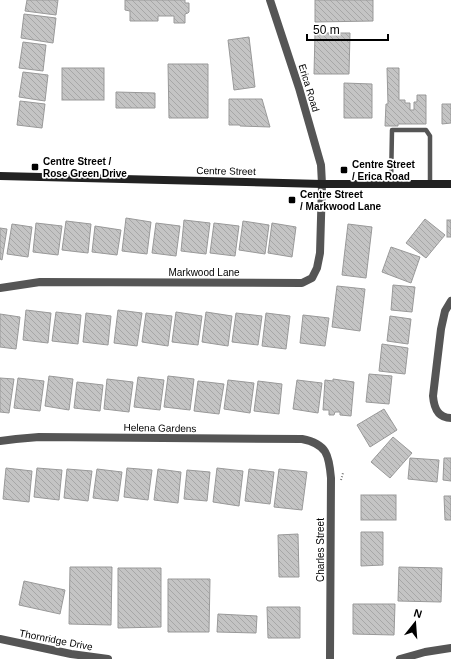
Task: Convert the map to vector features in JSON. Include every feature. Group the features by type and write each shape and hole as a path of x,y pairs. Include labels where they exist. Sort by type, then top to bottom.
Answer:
{"main road":[{"name":"Centre Street","path":"0,176 322,184 451,184"}],"street":[{"name":"Erica Road","path":"270,0 299,88 321,165 322,184"},
{"name":"Markwood Lane","path":"0,288 40,282 302,283 312,278 317,268 320,253 322,184"},
{"path":"451,301 445,311 441,329 433,396 434,405 438,413 451,418"},
{"name":"Helena Gardens","path":"0,441 16,438 39,437 302,439 314,441 319,445"},
{"name":"Charles Street","path":"319,445 326,452 330,460 331,478 330,659"},
{"name":"Thornridge Drive","path":"0,639 71,654 108,659"},
{"path":"400,659 425,652 451,648"}],"lane":[{"path":"391,184 392,130 426,130 430,136 430,184"}],"building":[{"path":"27,0 58,0 56,15 25,11"},
{"path":"125,0 185,0 185,3 189,3 189,12 185,14 185,23 174,23 174,16 158,16 158,21 130,21 130,11 125,10"},
{"path":"315,0 373,0 373,21 315,22"},
{"path":"24,14 56,18 53,43 21,38"},
{"path":"315,33 350,33 349,74 314,74"},
{"path":"249,37 255,87 234,90 228,40"},
{"path":"23,42 46,45 43,71 19,68"},
{"path":"168,64 208,64 208,118 169,118"},
{"path":"62,68 104,68 104,100 62,100"},
{"path":"387,68 399,68 399,100 405,100 405,103 410,103 410,110 414,110 414,102 417,102 417,95 426,95 426,124 398,124 398,126 385,126 386,104 388,104"},
{"path":"23,72 48,75 45,101 19,97"},
{"path":"344,83 372,84 372,118 344,118"},
{"path":"116,92 155,93 155,108 116,108"},
{"path":"229,99 262,99 270,127 229,125"},
{"path":"20,101 45,104 42,128 17,125"},
{"path":"442,104 451,104 451,123 442,124"},
{"path":"126,218 151,222 147,254 122,251"},
{"path":"425,219 445,235 426,258 406,243"},
{"path":"184,220 210,223 206,254 181,251"},
{"path":"447,220 451,220 451,237 447,237"},
{"path":"66,221 91,224 88,253 62,250"},
{"path":"243,221 269,225 265,254 239,250"},
{"path":"36,223 62,226 58,255 33,252"},
{"path":"156,223 180,226 176,256 152,253"},
{"path":"214,223 239,226 235,256 210,253"},
{"path":"272,223 296,227 292,257 268,253"},
{"path":"12,224 32,227 28,257 7,254"},
{"path":"348,224 372,227 366,278 342,275"},
{"path":"95,226 121,230 117,255 92,252"},
{"path":"0,228 7,229 2,260 0,259"},
{"path":"391,247 420,257 411,283 382,272"},
{"path":"393,285 415,287 412,312 391,310"},
{"path":"337,286 365,289 360,331 332,327"},
{"path":"26,310 51,313 48,343 23,340"},
{"path":"118,310 142,313 137,346 114,343"},
{"path":"56,312 81,315 78,344 52,341"},
{"path":"176,312 202,316 198,345 172,342"},
{"path":"206,312 232,316 228,346 202,342"},
{"path":"86,313 111,316 108,345 83,342"},
{"path":"146,313 172,316 168,346 142,342"},
{"path":"236,313 262,316 258,345 232,342"},
{"path":"266,313 290,316 286,349 262,346"},
{"path":"0,314 20,317 16,349 0,347"},
{"path":"303,315 329,318 325,346 300,343"},
{"path":"390,316 411,319 408,344 387,341"},
{"path":"382,344 408,348 405,374 379,371"},
{"path":"369,374 392,376 389,404 366,402"},
{"path":"49,376 73,379 69,410 45,406"},
{"path":"168,376 194,379 190,410 164,407"},
{"path":"138,377 164,380 160,410 134,407"},
{"path":"0,378 14,379 9,413 0,412"},
{"path":"18,378 44,381 40,411 14,408"},
{"path":"107,379 133,382 129,412 104,409"},
{"path":"333,379 354,382 351,416 340,415 340,412 335,412 334,415 329,415 329,410 323,410 325,380 333,381"},
{"path":"228,380 254,383 250,413 224,409"},
{"path":"297,380 322,383 318,413 293,409"},
{"path":"198,381 224,384 219,414 194,411"},
{"path":"258,381 282,384 279,414 254,411"},
{"path":"77,382 103,385 100,411 74,408"},
{"path":"384,409 397,430 370,447 357,425"},
{"path":"393,437 412,453 390,478 371,462"},
{"path":"410,458 439,460 437,482 408,479"},
{"path":"444,458 451,458 451,481 443,480"},
{"path":"6,468 32,471 29,502 3,499"},
{"path":"37,468 62,470 59,500 34,497"},
{"path":"127,468 152,470 148,500 124,497"},
{"path":"217,468 243,471 239,506 213,502"},
{"path":"67,469 92,471 88,501 64,498"},
{"path":"97,469 122,472 118,501 93,498"},
{"path":"158,469 181,472 178,503 154,500"},
{"path":"249,469 274,472 270,504 245,501"},
{"path":"279,469 307,472 302,510 274,507"},
{"path":"187,470 210,472 207,501 184,499"},
{"path":"361,495 396,495 396,520 361,520"},
{"path":"444,496 451,496 451,520 445,520"},
{"path":"361,532 383,532 383,565 361,566"},
{"path":"298,534 299,577 279,577 278,535"},
{"path":"70,567 112,567 111,625 69,624"},
{"path":"399,567 442,568 441,602 398,601"},
{"path":"118,568 161,568 161,627 118,628"},
{"path":"168,579 210,579 209,632 168,632"},
{"path":"24,581 65,590 60,614 19,605"},
{"path":"353,604 395,604 394,635 353,634"},
{"path":"267,607 300,607 300,638 268,638"},
{"path":"218,614 257,616 256,633 217,632"}],"place":[{"name":"Centre Street / Rose Green Drive","path":"35,167"},
{"name":"Centre Street / Erica Road","path":"344,170"},
{"name":"Centre Street / Markwood Lane","path":"292,200"}]}
